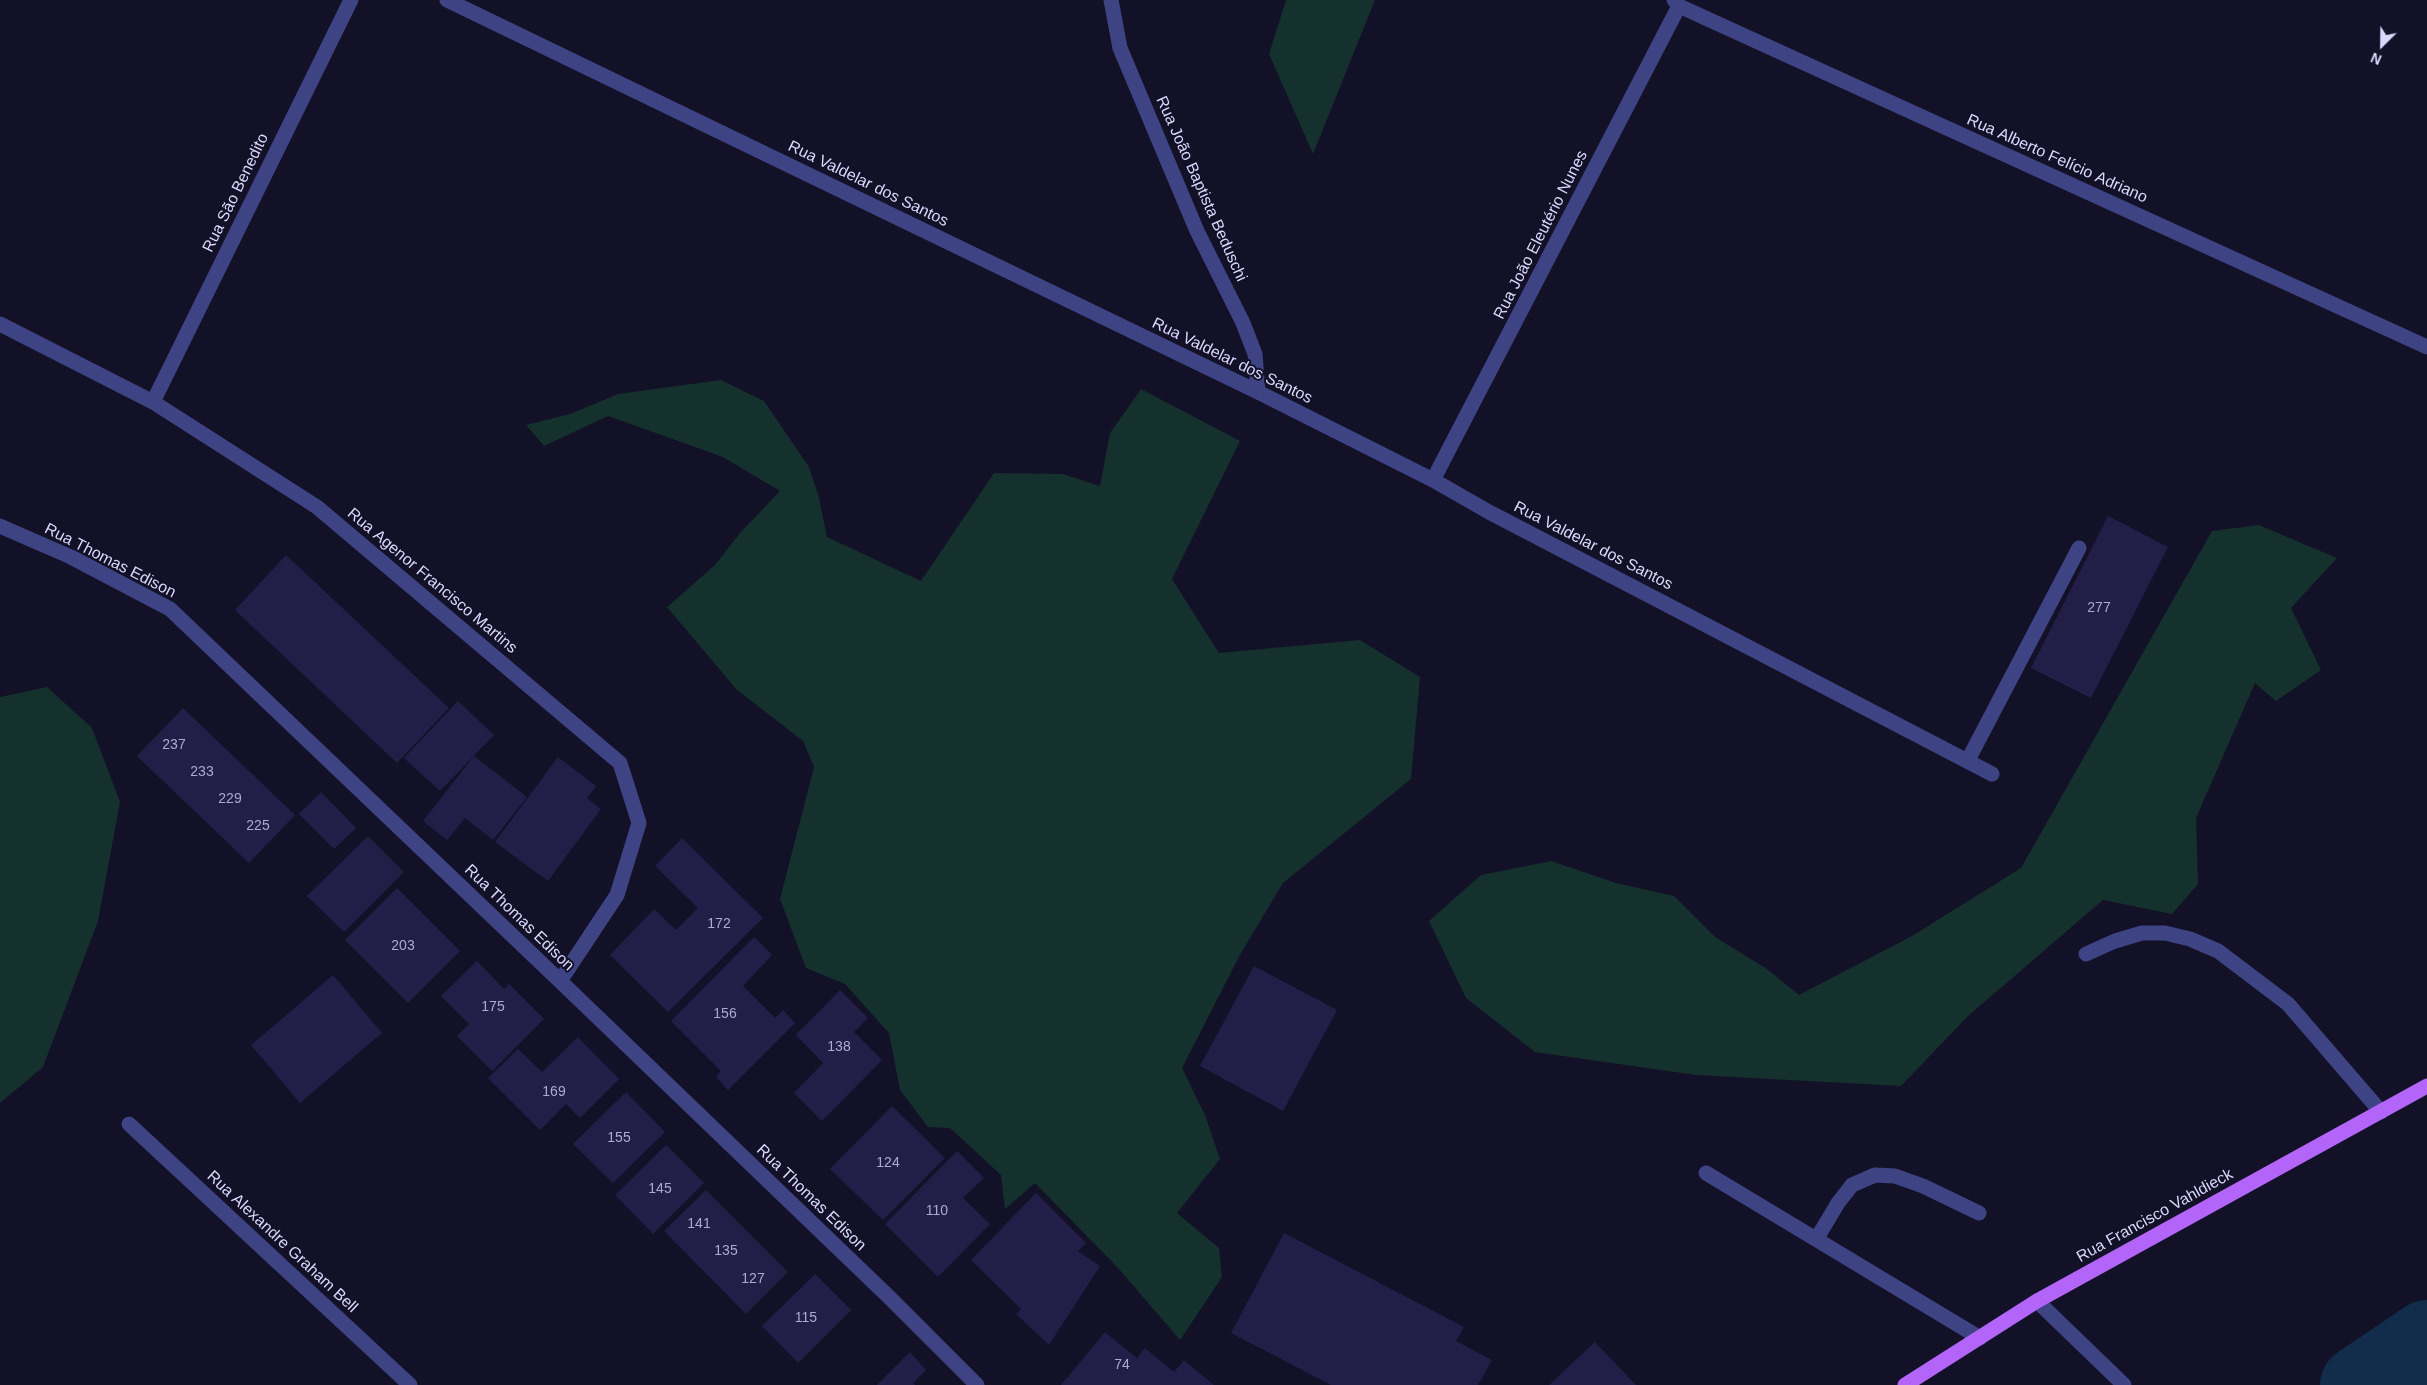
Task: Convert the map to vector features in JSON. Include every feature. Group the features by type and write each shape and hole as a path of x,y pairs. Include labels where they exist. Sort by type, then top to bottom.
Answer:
{"main road":[{"name":"Rua Francisco Vahldieck","path":"1905,1385 2037,1301 2427,1086"}],"street":[{"name":"Rua São Benedito","path":"152,402 350,0"},
{"name":"Rua Valdelar dos Santos","path":"447,0 1258,392 1433,480 1489,512 1992,774"},
{"name":"Rua João Baptista Beduschi","path":"1110,0 1120,48 1197,231 1243,323 1255,354 1258,392"},
{"name":"Rua Alberto Felício Adriano","path":"1677,3 2427,347"},
{"name":"Rua João Eleutério Nunes","path":"1433,480 1677,3"},
{"name":"Rua Agenor Francisco Martins","path":"0,324 152,402 317,506 620,763 640,823 617,895 560,981"},
{"name":"Rua Thomas Edison","path":"0,526 71,557 170,609 560,981 977,1385"},
{"path":"1968,760 2079,548"},
{"path":"2086,954 2115,940 2142,933 2164,933 2190,939 2218,951 2288,1004 2381,1112"},
{"name":"Rua Alexandre Graham Bell","path":"130,1124 410,1385"},
{"path":"1706,1173 1980,1338"},
{"path":"1816,1238 1838,1203 1852,1186 1875,1175 1895,1176 1923,1186 1979,1214"},
{"path":"2037,1301 2124,1385"}],"green space":[{"path":"1286,0 1375,0 1313,154 1269,54"},
{"path":"721,380 764,401 809,467 819,498 827,537 921,581 994,473 1063,474 1100,486 1110,433 1141,389 1240,441 1172,579 1219,653 1360,640 1420,677 1411,779 1283,883 1241,953 1182,1068 1205,1115 1220,1159 1177,1213 1219,1248 1222,1277 1180,1340 1118,1268 1035,1183 1005,1209 1001,1175 950,1128 928,1127 900,1090 889,1033 845,984 806,968 780,899 814,767 803,741 737,690 667,607 715,565 740,533 780,491 723,457 608,416 544,446 526,425 570,414 618,394"},
{"path":"2259,525 2337,558 2291,608 2321,670 2276,701 2255,683 2196,818 2198,884 2172,914 2103,900 1968,1016 1901,1086 1696,1075 1535,1052 1466,998 1429,921 1481,875 1551,861 1616,883 1674,896 1715,937 1767,969 1799,995 1912,936 2021,868 2212,531"},
{"path":"47,687 92,728 120,802 98,921 43,1067 0,1103 0,697"}],"building":[{"path":"2108,516 2168,547 2091,698 2031,668"},
{"path":"286,555 449,708 397,763 235,610"},
{"path":"458,701 494,735 440,791 404,758"},
{"path":"183,708 295,815 249,863 137,756"},
{"path":"474,756 527,797 493,840 465,818 447,840 423,821"},
{"path":"558,757 596,786 587,798 601,809 548,881 495,842"},
{"path":"321,792 356,828 334,849 299,814"},
{"path":"368,836 404,872 344,932 307,896"},
{"path":"682,838 763,918 668,1012 610,955 654,909 676,930 698,908 655,866"},
{"path":"397,888 460,951 408,1003 345,940"},
{"path":"754,937 772,955 743,986 775,1018 783,1010 795,1023 728,1090 716,1077 721,1071 671,1021"},
{"path":"477,961 504,989 509,984 544,1019 492,1071 457,1036 469,1024 441,996"},
{"path":"1254,966 1337,1010 1283,1111 1200,1066"},
{"path":"333,975 382,1033 300,1103 251,1045"},
{"path":"840,990 868,1018 854,1032 882,1060 822,1121 794,1093 823,1063 796,1035"},
{"path":"578,1037 619,1079 580,1118 566,1104 540,1130 488,1078 518,1049 542,1072"},
{"path":"626,1092 665,1132 613,1183 573,1144"},
{"path":"892,1106 945,1158 883,1220 830,1169"},
{"path":"666,1145 704,1183 653,1234 615,1195"},
{"path":"957,1151 984,1178 963,1198 990,1224 938,1277 885,1224"},
{"path":"706,1190 788,1272 746,1314 664,1231"},
{"path":"1036,1193 1086,1243 1078,1251 1100,1266 1049,1345 1016,1314 1021,1309 971,1260"},
{"path":"1284,1233 1464,1327 1456,1341 1492,1360 1478,1385 1331,1385 1231,1333"},
{"path":"815,1274 851,1310 798,1363 762,1326"},
{"path":"1105,1332 1137,1358 1145,1348 1174,1372 1184,1360 1214,1385 1061,1385"},
{"path":"1595,1342 1636,1385 1549,1385"},
{"path":"910,1352 926,1370 913,1383 915,1385 877,1385"}],"waterway":[{"path":"2359,1385 2427,1339"}]}
